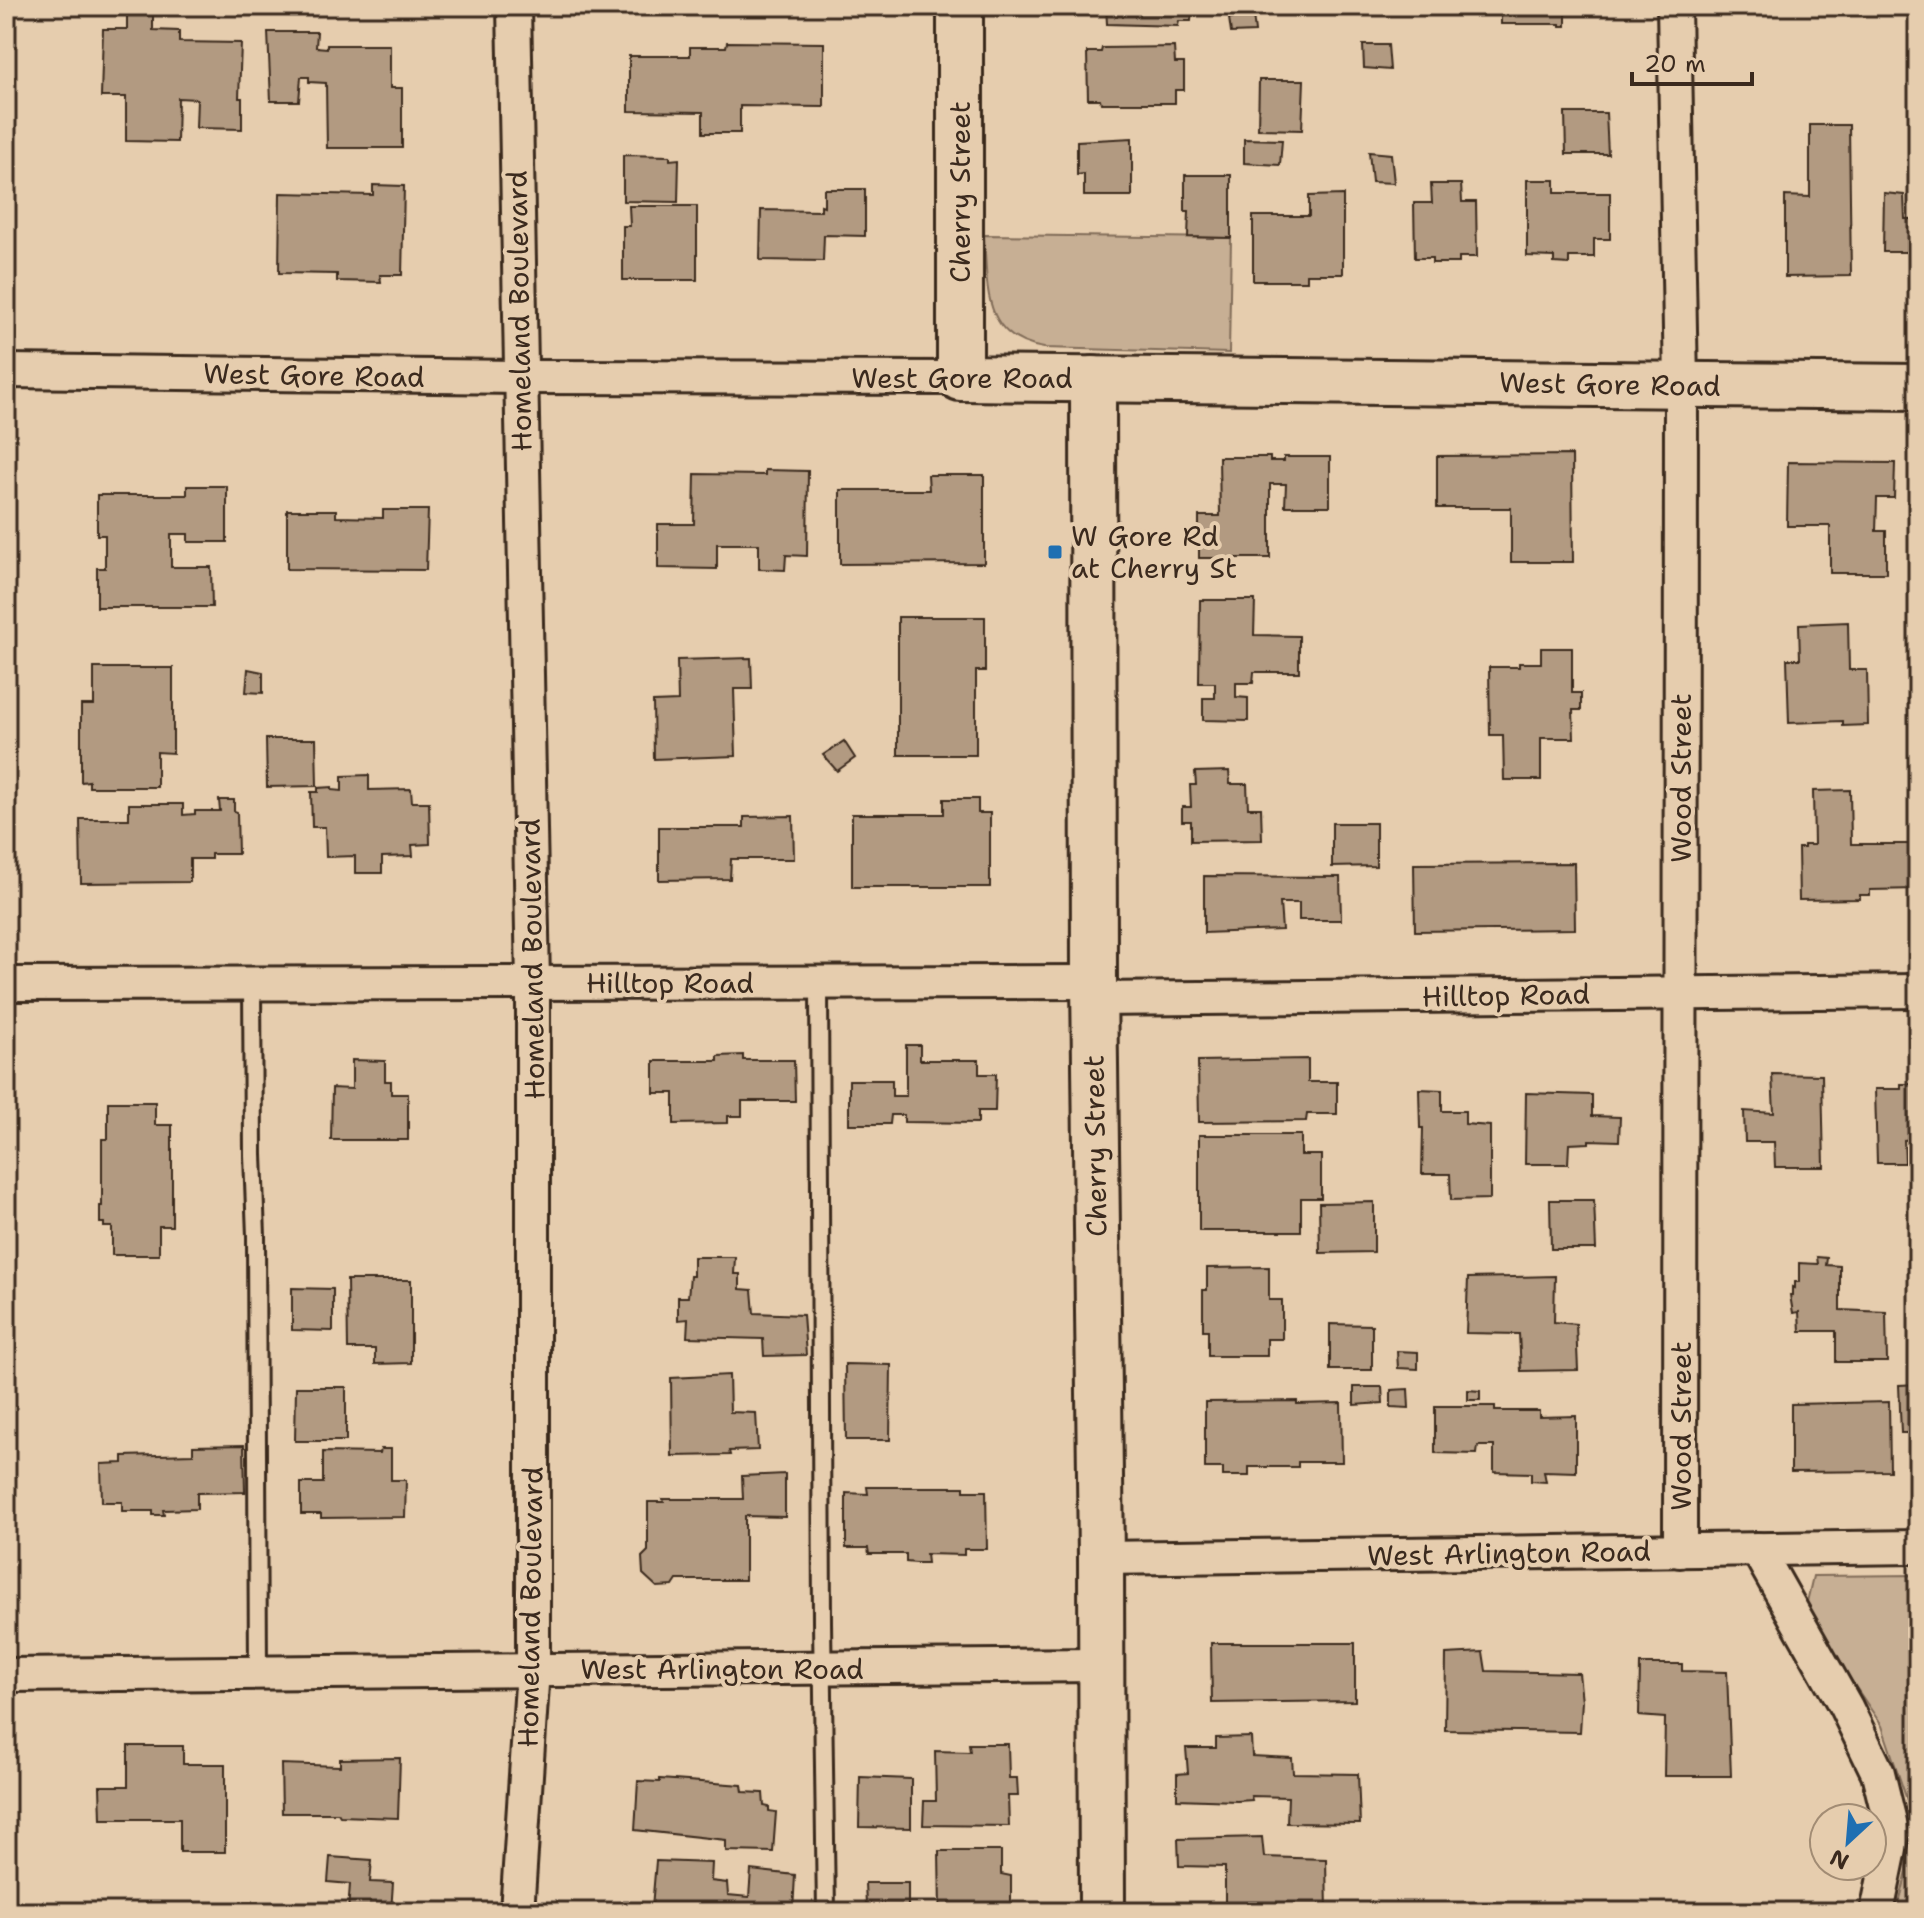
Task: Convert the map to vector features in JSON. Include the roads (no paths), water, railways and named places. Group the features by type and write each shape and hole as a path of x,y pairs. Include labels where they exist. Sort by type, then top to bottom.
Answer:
{"street":[{"name":"Homeland Boulevard","path":"514,6 533,983 533,1669 517,1912"},
{"name":"Cherry Street","path":"960,6 960,378"},
{"name":"Wood Street","path":"1674,6 1681,384 1680,1551"},
{"name":"West Gore Road","path":"6,371 1918,387"},
{"name":"Cherry Street","path":"1093,379 1094,991 1102,1912"},
{"name":"Hilltop Road","path":"6,984 819,982 1094,991 1918,991"},
{"name":"West Arlington Road","path":"1101,1558 1918,1547"},
{"path":"1757,1549 1846,1707 1878,1773 1893,1834 1877,1912"},
{"name":"West Arlington Road","path":"6,1675 1101,1665"}],"lane":[{"path":"252,982 257,1252 258,1673"},
{"path":"819,982 826,1912"}],"place":[{"name":"W Gore Rd at Cherry St","path":"1055,552"}]}
